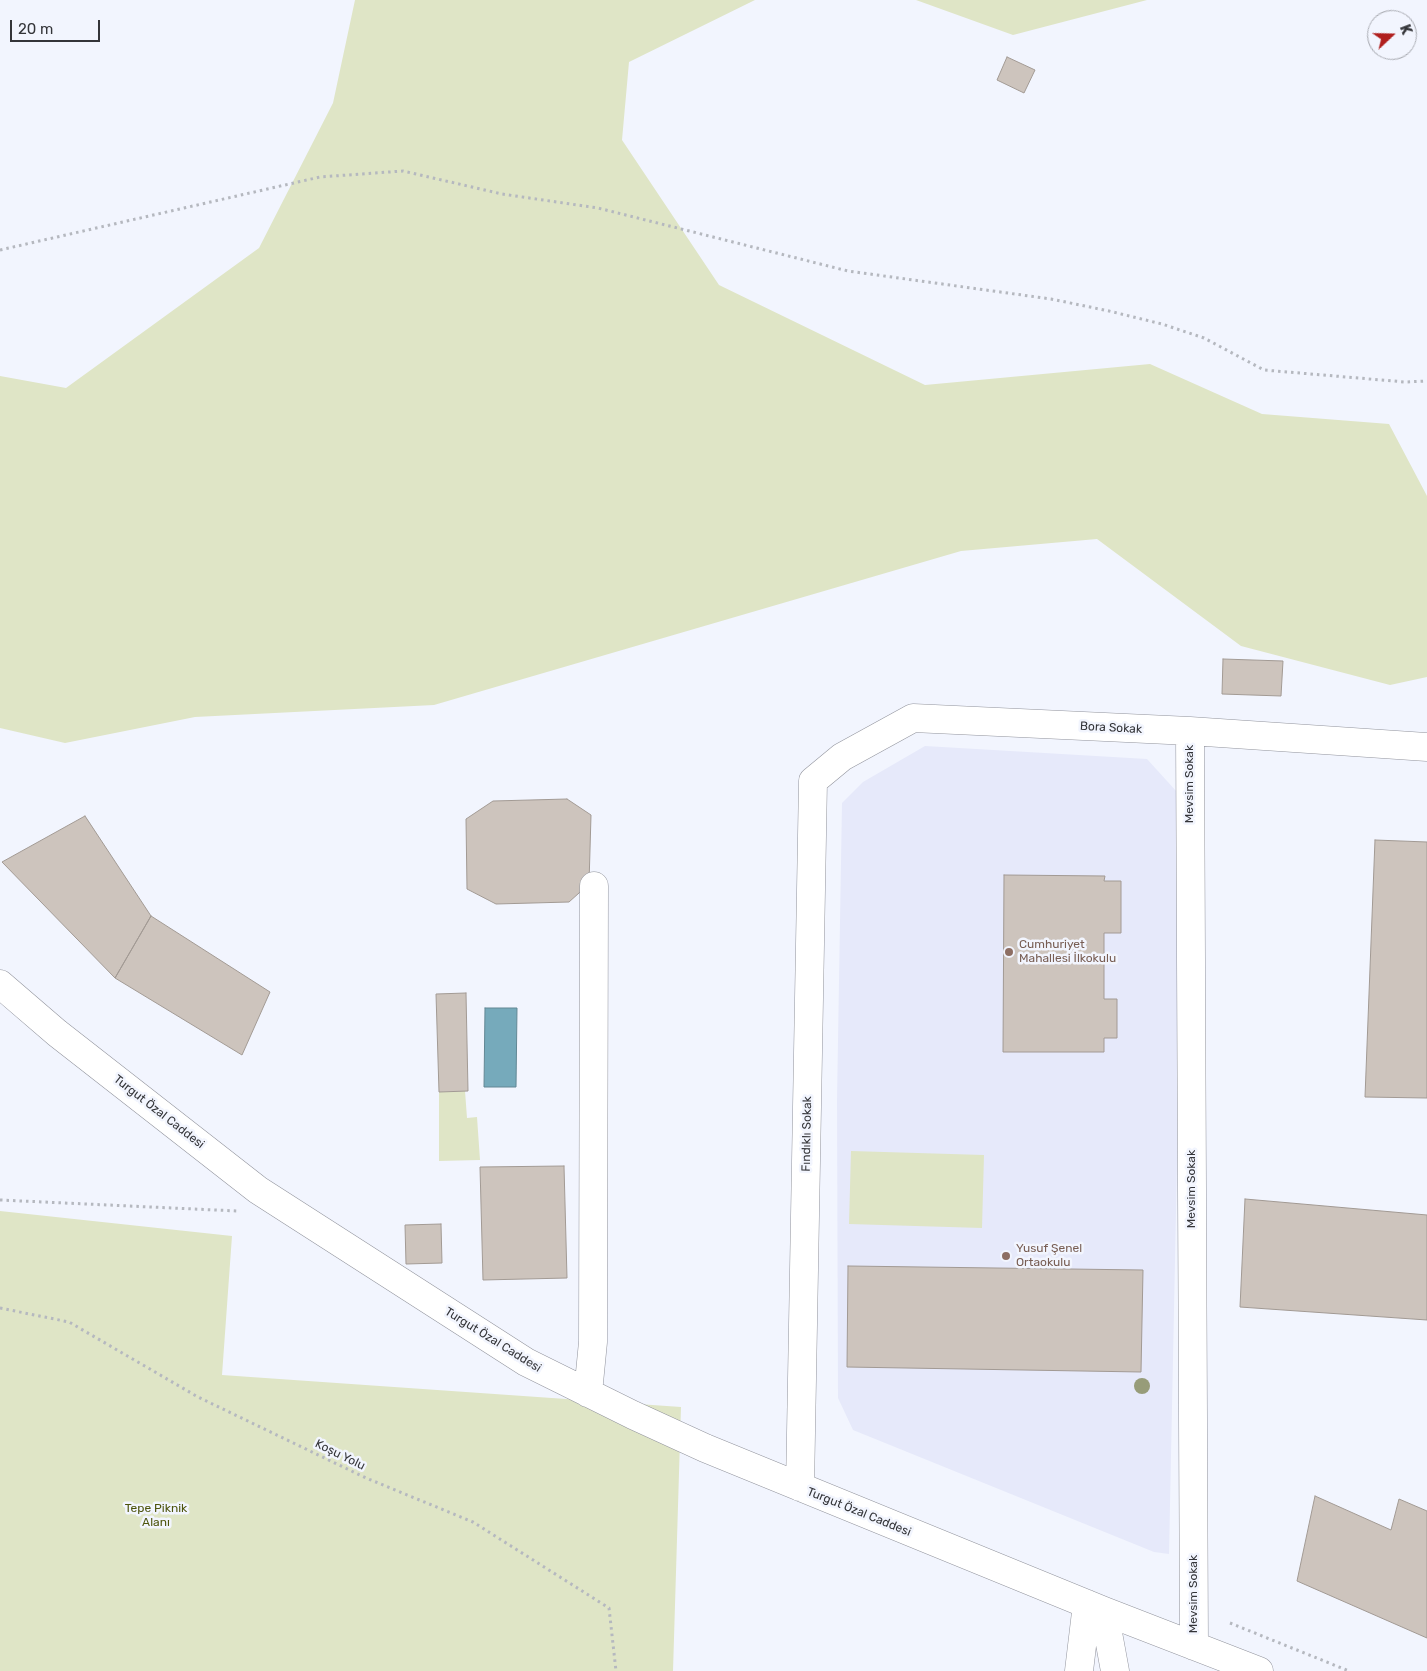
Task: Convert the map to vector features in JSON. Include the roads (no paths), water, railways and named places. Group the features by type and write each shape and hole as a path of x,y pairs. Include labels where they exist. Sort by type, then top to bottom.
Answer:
{"street":[{"name":"Bora Sokak","path":"813,781 842,757 913,718 1190,731 1427,747"},
{"name":"Mevsim Sokak","path":"1190,731 1194,1646"},
{"name":"Fındıklı Sokak","path":"800,1487 813,781"},
{"path":"588,1393 594,1342 594,886"},
{"name":"Turgut Özal Caddesi","path":"0,984 58,1033 268,1196 526,1362 705,1448 1096,1608 1259,1671"},
{"path":"1079,1671 1096,1608"},
{"path":"1096,1608 1115,1671"}],"water":[{"path":"485,1008 517,1008 516,1087 484,1087"}],"place":[{"name":"Cumhuriyet Mahallesi İlkokulu","path":"1009,952"},
{"name":"Yusuf Şenel Ortaokulu","path":"1006,1256"}],"park label":[{"name":"Tepe Piknik Alanı","path":"156,1516"}]}
